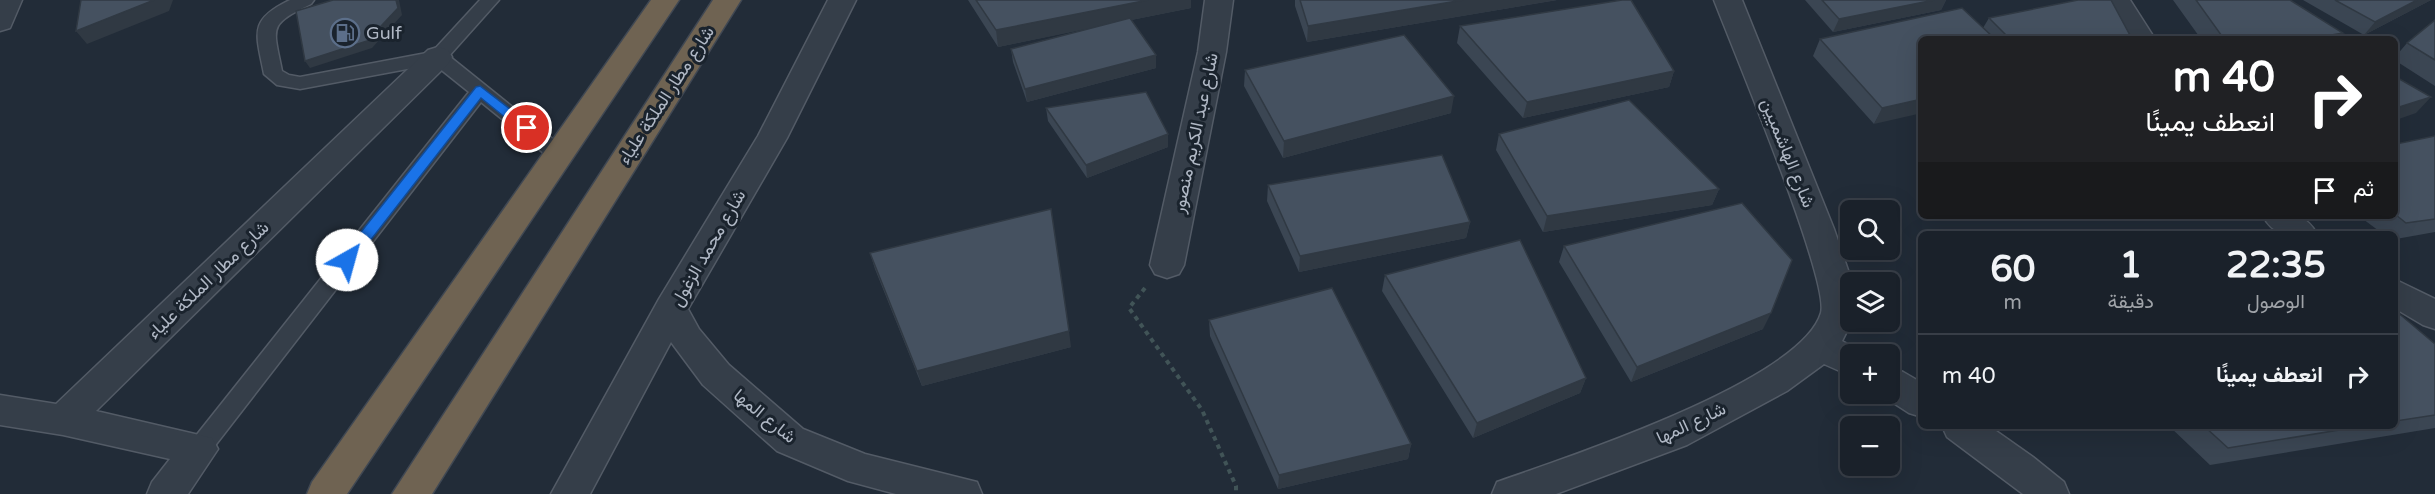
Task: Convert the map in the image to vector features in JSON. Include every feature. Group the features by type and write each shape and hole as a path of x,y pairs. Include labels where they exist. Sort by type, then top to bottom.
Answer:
{"highway":[{"path":"326,494 665,0"},
{"name":"شارع مطار الملكة علياء","path":"411,494 727,0"}],"street":[{"path":"0,22 8,0"},
{"name":"شارع محمد الزغول","path":"570,494 672,309 772,138 842,0"},
{"name":"شارع عبد الكريم منصور","path":"1167,265 1212,52 1219,0"},
{"name":"شارع الهاشميين","path":"1728,0 1818,229 1833,276 1839,310"},
{"path":"2116,0 2139,36"},
{"name":"شارع مطار الملكة علياء","path":"63,420 438,57"},
{"path":"2283,219 2297,231"},
{"path":"2398,294 2435,315"},
{"name":"شارع المها","path":"672,309 687,339 716,375 790,440 908,487 963,494"},
{"name":"شارع المها","path":"1511,494 1674,434 1802,364 1836,354 1832,328 1839,310"},
{"path":"1900,388 1918,400"},
{"path":"0,410 63,420 200,449 166,494"},
{"path":"1964,429 2020,468 2050,494"}],"lane":[{"path":"305,0 276,14 267,26 266,36 273,74 284,81 300,83 321,80 438,57 558,154"},
{"name":"شارع مطار الملكة علياء","path":"438,57 490,0"},
{"path":"200,449 480,90"}],"path":[{"path":"1167,265 1129,308 1202,410 1236,486 1236,494"}],"building":[{"path":"81,0 154,0 76,31"},
{"name":"Gulf","path":"333,0 396,0 398,8 367,41 305,61 296,11"},
{"path":"976,0 1148,0 996,30"},
{"path":"1300,0 1463,0 1308,26"},
{"path":"1631,0 1674,71 1527,102 1460,26"},
{"path":"1822,0 1934,0 1839,19"},
{"path":"2078,0 2111,0 2130,36 2007,36 1989,18"},
{"path":"2196,0 2290,0 2343,33 2326,36 2222,36"},
{"path":"2335,0 2417,0 2375,22"},
{"path":"1962,8 1992,36 1918,36 1918,100 1882,108 1820,39"},
{"path":"1130,18 1156,55 1025,89 1011,49"},
{"path":"2435,20 2435,60 2407,43"},
{"path":"1404,35 1454,96 1284,141 1245,70"},
{"path":"2398,78 2431,97 2398,107"},
{"path":"1146,92 1168,134 1086,165 1046,108"},
{"path":"1629,100 1719,189 1547,216 1499,134"},
{"path":"2435,136 2435,219 2406,223 2398,217 2398,144"},
{"path":"1442,155 1470,222 1300,256 1268,185"},
{"path":"1742,203 1792,260 1771,313 1637,367 1564,246"},
{"path":"1051,209 1069,331 917,371 870,253"},
{"path":"1520,240 1586,378 1477,423 1385,275"},
{"path":"1332,288 1411,444 1279,475 1209,320"},
{"path":"2398,313 2435,344 2435,415 2398,421"},
{"path":"2207,429 2345,429 2228,448"}],"place":[{"name":"Gulf","path":"345,33"}],"route":[{"path":"347,260 480,90 527,128"}]}
